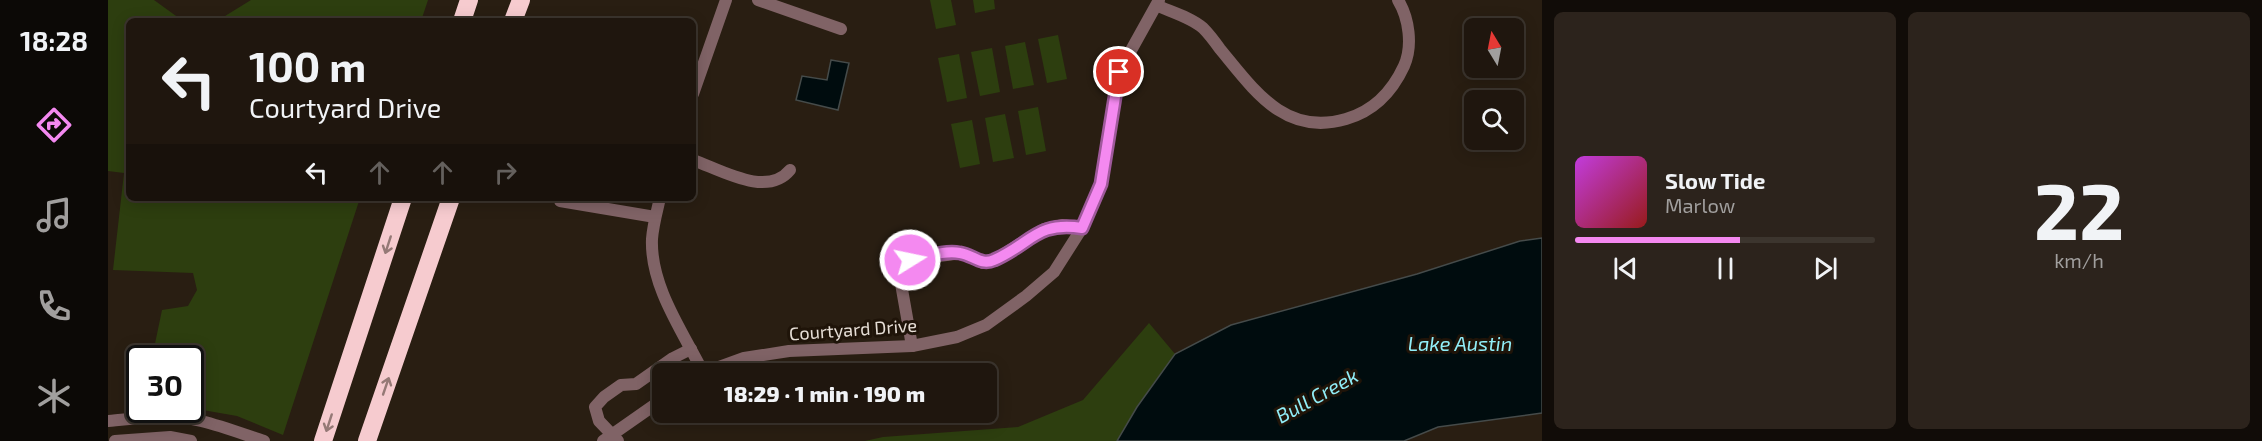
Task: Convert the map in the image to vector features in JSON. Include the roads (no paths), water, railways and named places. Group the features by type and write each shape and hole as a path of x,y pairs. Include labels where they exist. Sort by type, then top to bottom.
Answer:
{"highway":[{"path":"463,18 469,0"},
{"path":"514,18 521,0"},
{"path":"323,441 402,201"},
{"path":"367,441 450,201"}],"street":[{"path":"696,85 726,0"},
{"path":"758,0 841,29"},
{"path":"1159,3 1202,27 1255,92 1274,108 1301,121 1328,124 1359,115 1377,104 1394,86 1405,63 1409,43 1406,12 1398,0"},
{"name":"Courtyard Drive","path":"730,363 744,358 789,351 912,346 957,337 986,325 1026,296 1054,272 1082,228 1101,184 1119,72 1137,37 1159,3"},
{"path":"696,161 757,183 783,178 790,170"},
{"path":"560,201 655,217"},
{"path":"659,201 652,239 657,273 666,300 697,363"},
{"path":"912,346 900,278 904,266 910,260 961,253 983,263 994,260 1044,230 1062,225 1082,228"},
{"path":"652,407 611,439 599,421 595,407 604,397 621,385 636,384 673,358 691,349"},
{"path":"108,421 149,417 202,421 264,441"},
{"path":"115,441 170,437 191,441"}],"water":[{"path":"831,60 849,63 838,110 796,100 802,76 827,80"},
{"name":"Lake Austin","path":"1542,238 1542,413 1438,427 1404,441 1117,441 1137,407 1175,354 1231,325 1417,274 1520,241"}],"water label":[{"name":"Bull Creek","path":"1317,396"}]}
